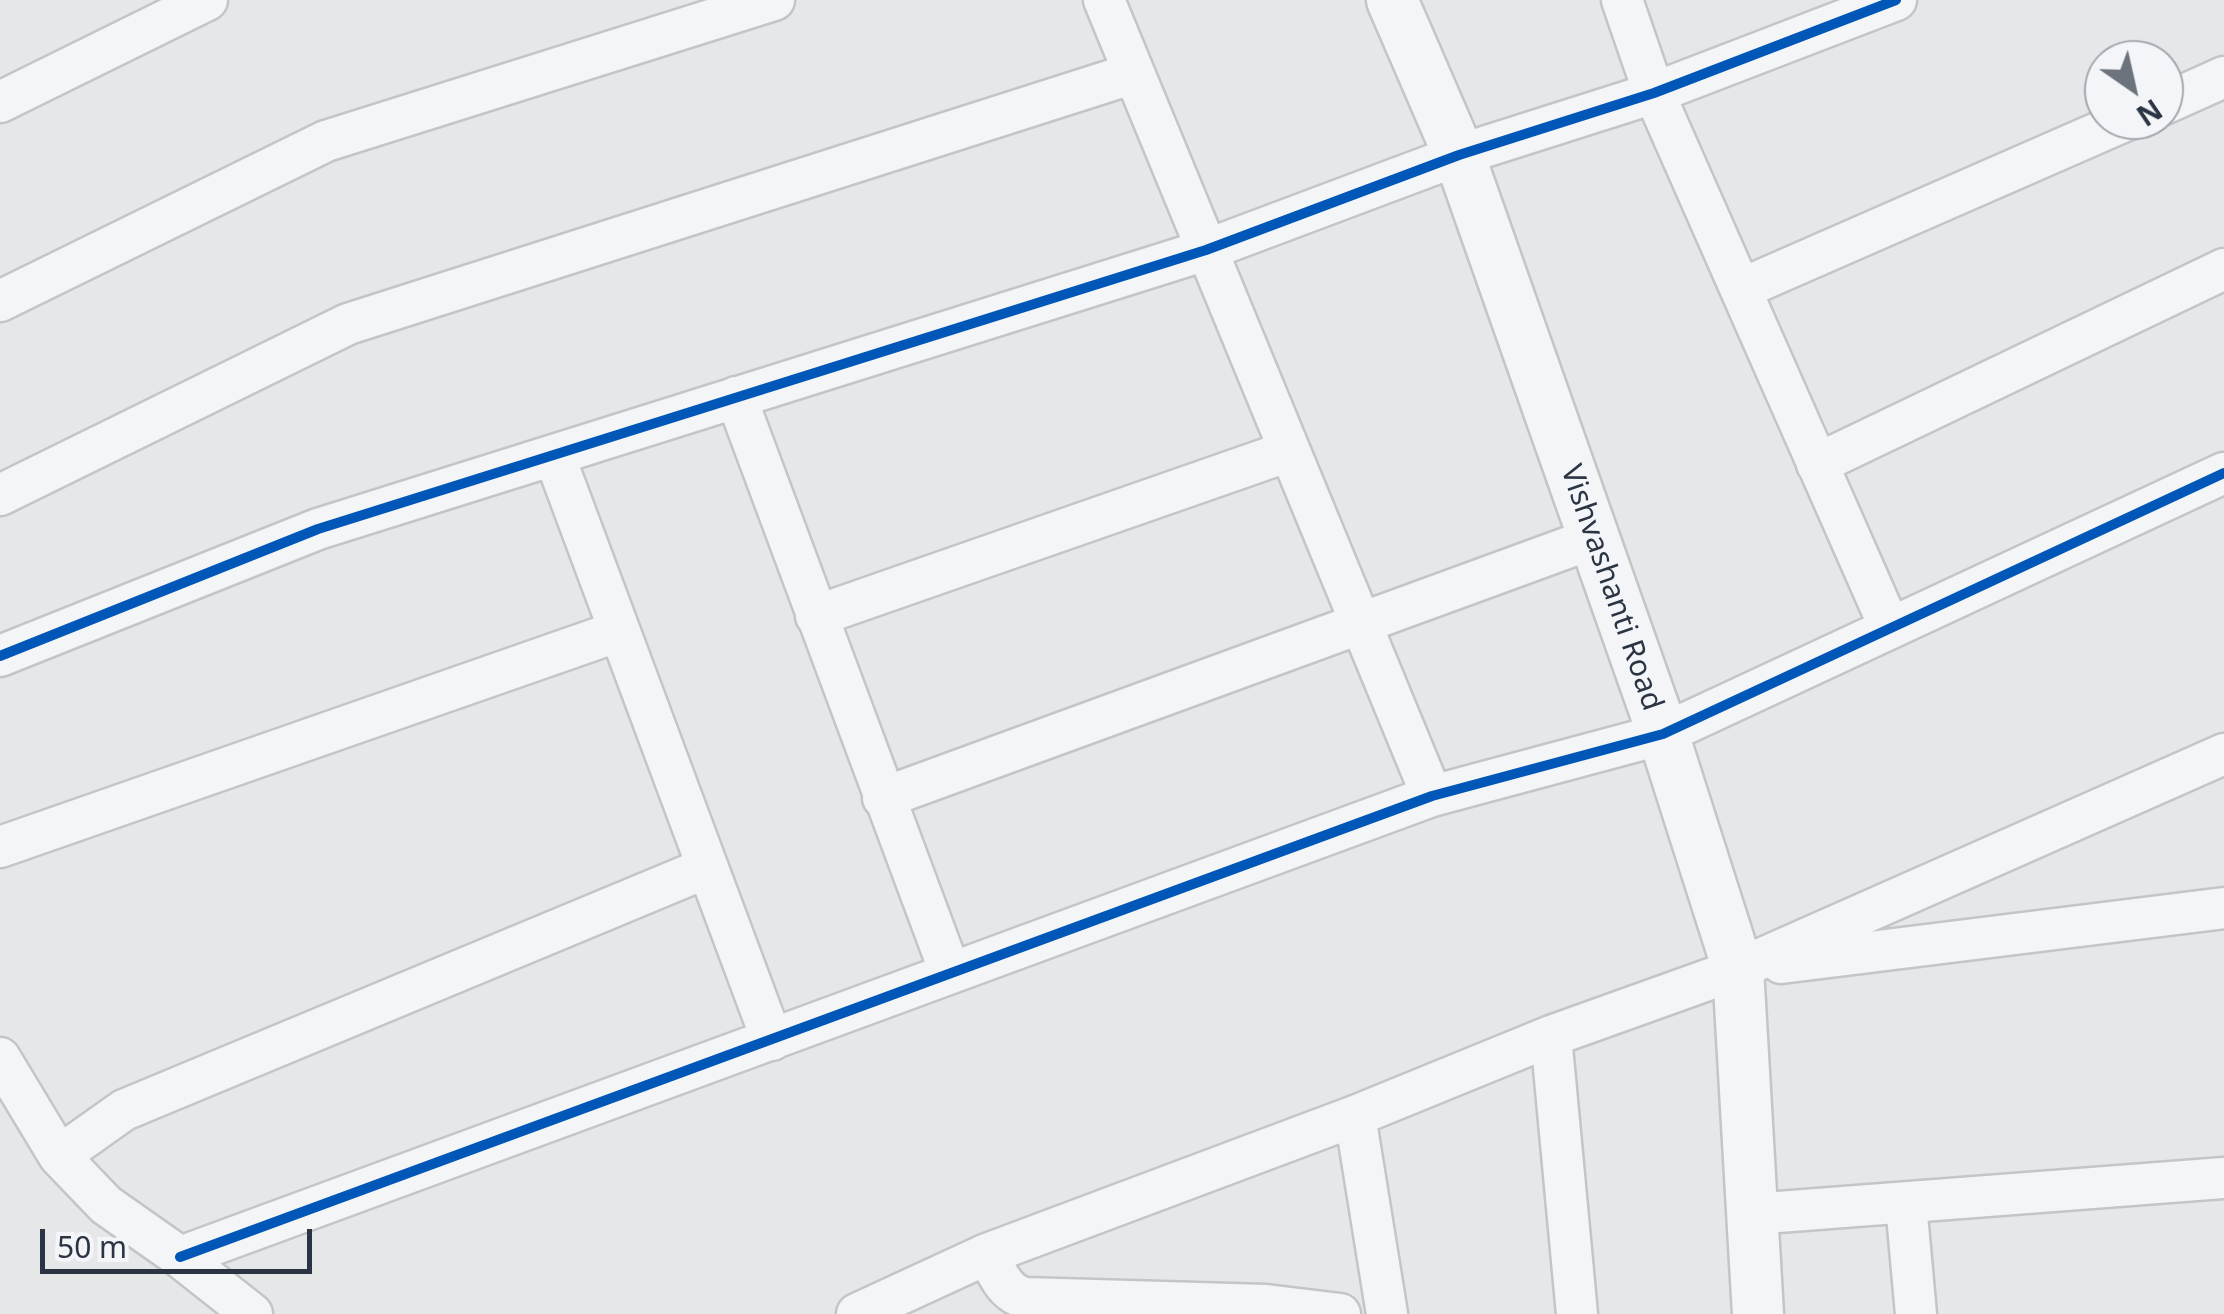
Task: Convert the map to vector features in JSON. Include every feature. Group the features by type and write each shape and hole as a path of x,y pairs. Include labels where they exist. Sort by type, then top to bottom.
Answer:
{"street":[{"path":"0,102 207,0"},
{"path":"0,300 326,141 774,0"},
{"path":"1104,0 1432,796"},
{"name":"Vishvashanti Road","path":"1392,0 1459,155 1663,734 1738,969 1758,1314"},
{"path":"1622,0 1654,93 1890,628"},
{"path":"0,656 318,529 1206,250 1459,155 1654,93 1896,0"},
{"path":"0,495 348,324 1134,74"},
{"path":"2184,95 2224,77"},
{"path":"1741,290 2084,139"},
{"path":"1817,464 2224,268"},
{"path":"736,398 950,972"},
{"path":"816,616 1289,451"},
{"path":"554,454 772,1040"},
{"path":"180,1257 1432,796 1663,734 2224,473"},
{"path":"883,798 1594,538"},
{"path":"0,847 619,631"},
{"path":"857,1314 987,1254 1356,1116 1550,1036 1738,969 2224,754"},
{"path":"59,1156 124,1110 706,868"},
{"path":"1738,969 2224,908"},
{"path":"1550,1036 1577,1314"},
{"path":"0,1058 59,1156 106,1205 252,1314"},
{"path":"1356,1116 1387,1314"},
{"path":"1752,1214 2224,1178"},
{"path":"1906,1204 1916,1314"},
{"path":"987,1254 1013,1296 1266,1305 1340,1314"}],"cycle path":[{"path":"0,656 318,529 1206,250 1459,155 1654,93 1896,0"},
{"path":"180,1257 1432,796 1663,734 2224,473"}]}
